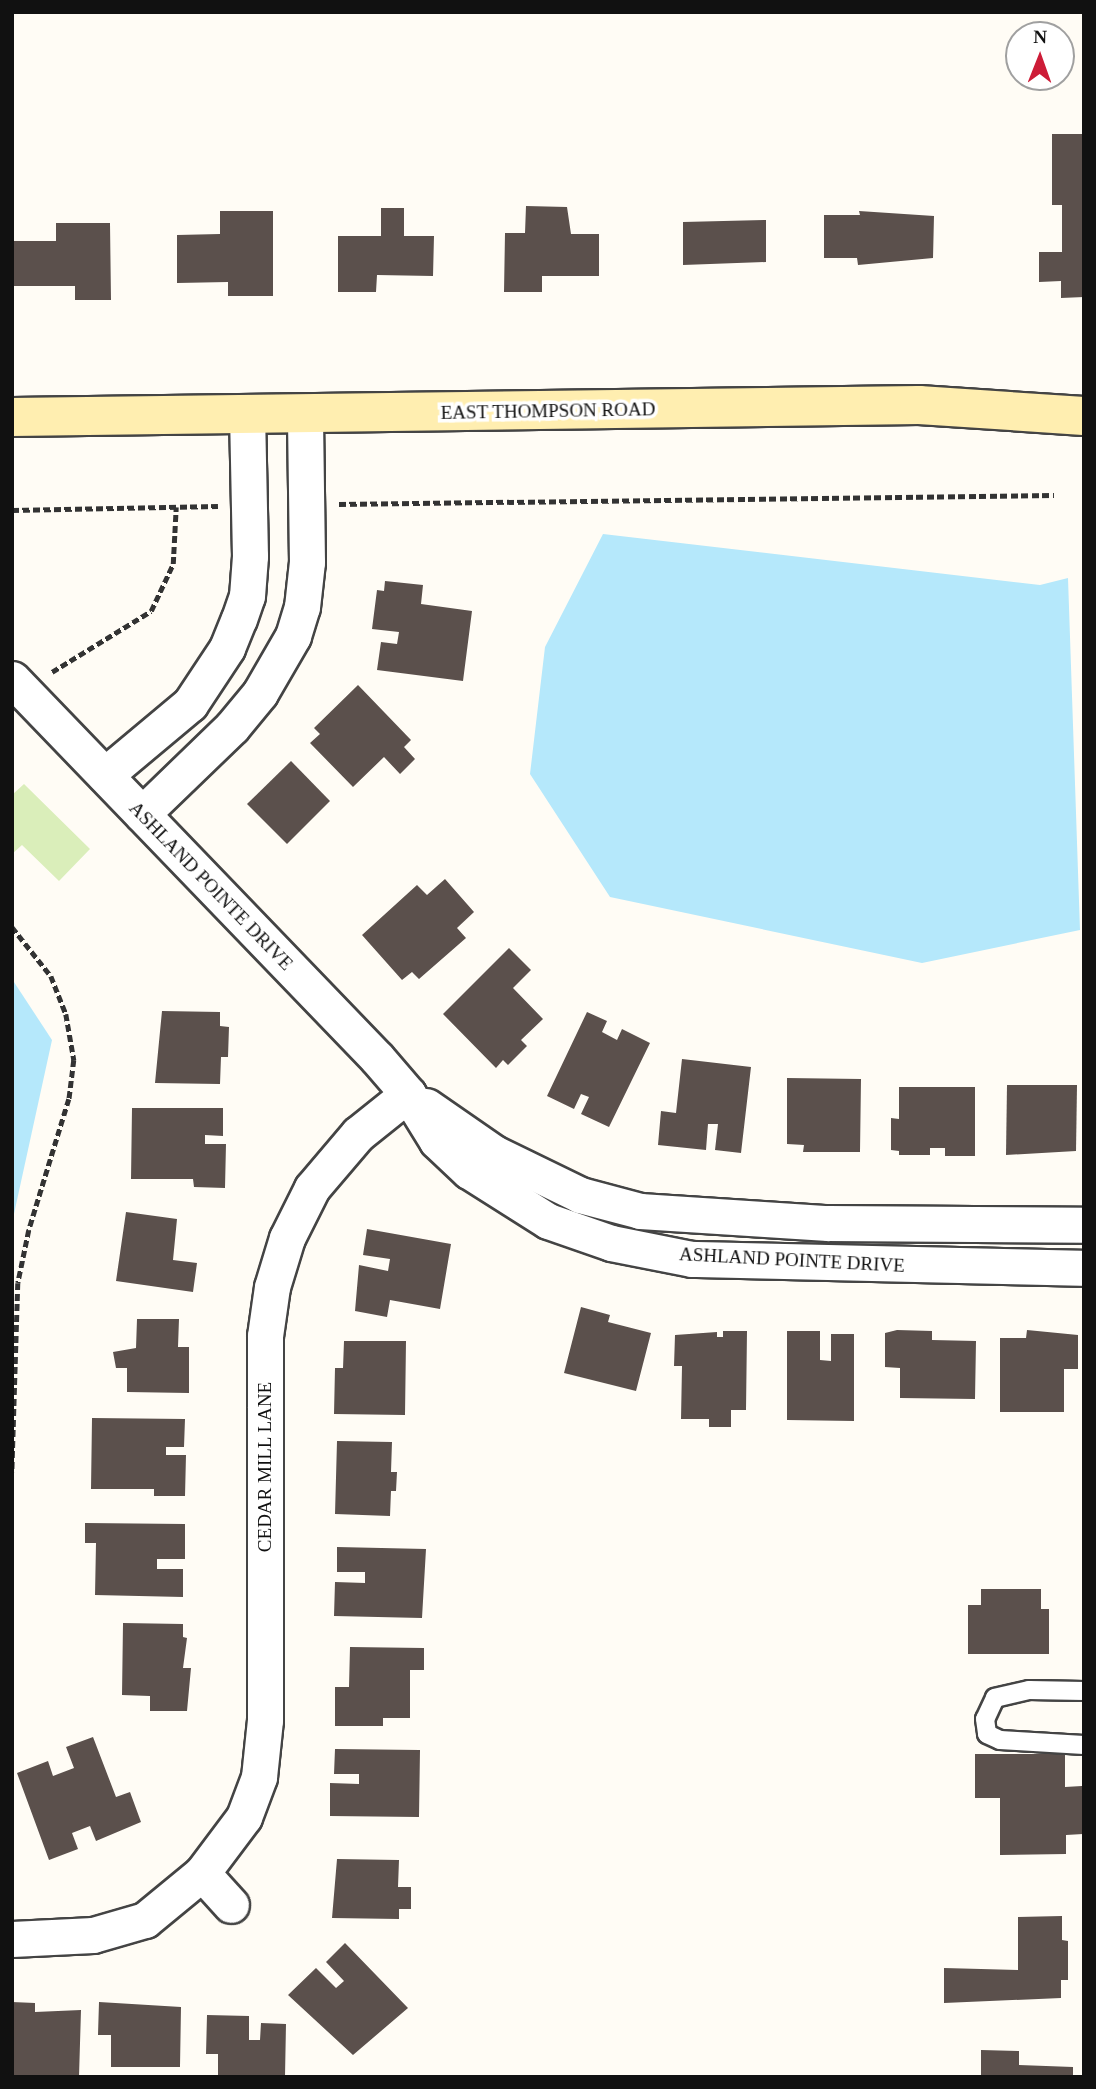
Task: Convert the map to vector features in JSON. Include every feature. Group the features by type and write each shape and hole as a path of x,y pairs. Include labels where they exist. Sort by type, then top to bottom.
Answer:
{"main road":[{"name":"EAST THOMPSON ROAD","path":"12,417 247,416 919,405 1084,416"}],"street":[{"path":"142,814 254,701 293,636 302,607 306,504 305,415"},
{"path":"105,775 190,704 214,670 247,596 247,416"},
{"path":"214,670 254,701"},
{"name":"ASHLAND POINTE DRIVE","path":"20,687 408,1094 437,1141 469,1171 548,1222 611,1243 692,1259 1084,1268"},
{"name":"ASHLAND POINTE DRIVE","path":"408,1094 494,1153 580,1195 640,1211 828,1223 1084,1225"},
{"name":"CEDAR MILL LANE","path":"12,1939 93,1935 145,1920 202,1873 244,1816 259,1777 265,1720 264,1336 272,1287 287,1238 312,1188 358,1134 408,1094"},
{"path":"981,1224 981,1267"},
{"path":"202,1873 231,1905"}],"lane":[{"path":"1084,1691 1029,1690 995,1698 985,1719 987,1734 1000,1740 1084,1745"}],"path":[{"path":"306,504 1054,495"},
{"path":"12,510 249,505"},
{"path":"20,687 151,611 173,564 176,507"},
{"path":"12,927 51,976 66,1014 74,1060 69,1099 29,1230 18,1283 12,1472"}],"green space":[{"path":"24,784 90,849 59,881 22,845 12,854 12,795"}],"water":[{"path":"603,534 1040,585 1068,578 1080,930 922,963 610,897 530,774 545,647"},
{"path":"12,979 52,1040 12,1223"}],"building":[{"path":"1052,134 1084,134 1084,297 1061,298 1061,281 1039,282 1039,252 1062,252 1062,205 1052,205"},
{"path":"526,206 567,207 571,234 599,234 599,276 542,276 542,292 504,292 505,233 525,233"},
{"path":"381,208 404,208 404,236 434,236 433,276 377,275 376,292 338,292 338,236 381,236"},
{"path":"220,211 273,211 273,296 228,296 228,282 177,283 177,235 220,234"},
{"path":"859,211 934,216 933,258 858,265 857,258 824,258 824,215 860,215"},
{"path":"766,220 766,262 683,265 683,222"},
{"path":"56,223 110,223 111,300 75,300 75,286 12,286 12,241 56,241"},
{"path":"385,581 423,585 421,604 472,611 463,681 377,670 381,642 397,644 399,632 372,629 377,590 384,591"},
{"path":"358,685 411,740 404,747 415,759 400,774 384,757 353,787 310,743 320,734 314,728"},
{"path":"291,761 330,801 287,844 247,804"},
{"path":"445,879 474,912 457,928 466,938 419,979 412,972 402,980 362,935 417,885 427,895"},
{"path":"509,948 531,970 513,988 543,1019 521,1040 527,1046 508,1065 503,1060 496,1068 443,1014"},
{"path":"162,1011 220,1012 220,1026 229,1027 228,1057 221,1057 220,1084 155,1083"},
{"path":"587,1012 607,1021 602,1032 617,1040 622,1029 650,1043 609,1127 581,1114 589,1097 581,1094 574,1109 547,1096"},
{"path":"682,1059 751,1067 741,1153 715,1150 718,1124 708,1124 706,1150 658,1145 661,1111 676,1113"},
{"path":"787,1078 861,1079 860,1152 803,1152 804,1145 787,1144"},
{"path":"1007,1085 1077,1085 1076,1151 1006,1155"},
{"path":"899,1087 975,1087 975,1156 945,1156 945,1148 930,1148 930,1155 899,1155 899,1151 891,1150 891,1118 899,1119"},
{"path":"132,1108 223,1108 223,1136 205,1135 205,1144 226,1144 225,1188 194,1187 193,1179 131,1179"},
{"path":"126,1212 177,1219 173,1260 197,1263 193,1292 116,1281"},
{"path":"367,1229 451,1244 440,1309 390,1300 387,1317 355,1311 359,1265 388,1271 390,1259 363,1255"},
{"path":"581,1307 610,1315 608,1322 651,1333 636,1391 564,1373"},
{"path":"137,1319 179,1319 178,1347 189,1347 189,1393 127,1392 127,1368 116,1368 113,1352 136,1348"},
{"path":"897,1330 932,1331 932,1340 976,1341 975,1399 900,1398 900,1368 885,1367 885,1333"},
{"path":"1027,1330 1078,1335 1078,1369 1064,1369 1064,1412 1000,1412 1000,1338 1026,1338"},
{"path":"723,1331 747,1331 746,1410 731,1410 731,1427 709,1427 709,1419 681,1419 682,1366 674,1366 675,1335 717,1332 717,1337 723,1337"},
{"path":"787,1331 820,1331 820,1360 831,1361 831,1334 854,1334 854,1421 787,1420"},
{"path":"344,1341 406,1341 405,1415 334,1414 335,1368 343,1368"},
{"path":"92,1418 185,1419 184,1447 166,1447 166,1455 186,1455 185,1496 154,1496 154,1489 91,1489"},
{"path":"337,1441 392,1442 391,1472 397,1472 396,1491 391,1491 390,1516 335,1514"},
{"path":"85,1523 185,1524 185,1559 157,1559 157,1569 183,1569 183,1597 95,1595 96,1543 85,1543"},
{"path":"337,1547 426,1549 422,1618 334,1616 335,1582 365,1583 365,1572 337,1572"},
{"path":"981,1589 1041,1589 1041,1609 1049,1609 1049,1654 968,1654 968,1605 981,1605"},
{"path":"123,1623 183,1624 183,1637 187,1638 183,1668 191,1668 187,1711 150,1711 150,1696 122,1695"},
{"path":"350,1647 424,1648 424,1670 410,1670 410,1718 383,1718 383,1726 335,1726 335,1687 349,1687"},
{"path":"93,1737 116,1797 130,1792 141,1822 96,1841 90,1826 72,1833 78,1849 49,1860 17,1773 48,1761 53,1776 74,1768 66,1747"},
{"path":"335,1749 420,1750 419,1817 330,1816 330,1783 359,1784 359,1774 334,1774"},
{"path":"975,1754 1065,1754 1065,1787 1082,1786 1083,1834 1066,1835 1066,1854 1000,1855 1000,1798 975,1798"},
{"path":"337,1859 399,1860 398,1887 411,1887 411,1909 399,1909 399,1919 332,1918"},
{"path":"1062,1916 1062,1940 1068,1941 1068,1980 1061,1980 1061,1998 944,2003 944,1968 1018,1970 1018,1917"},
{"path":"345,1943 408,2008 353,2055 288,1995 316,1968 336,1988 344,1981 326,1962"},
{"path":"12,2002 35,2003 35,2012 81,2010 79,2077 12,2077"},
{"path":"99,2002 181,2007 180,2067 111,2067 111,2035 98,2035"},
{"path":"207,2015 249,2016 249,2040 260,2040 261,2023 286,2024 285,2077 218,2077 218,2054 206,2054"},
{"path":"981,2050 1019,2051 1019,2065 1073,2067 1073,2077 981,2077"}]}
